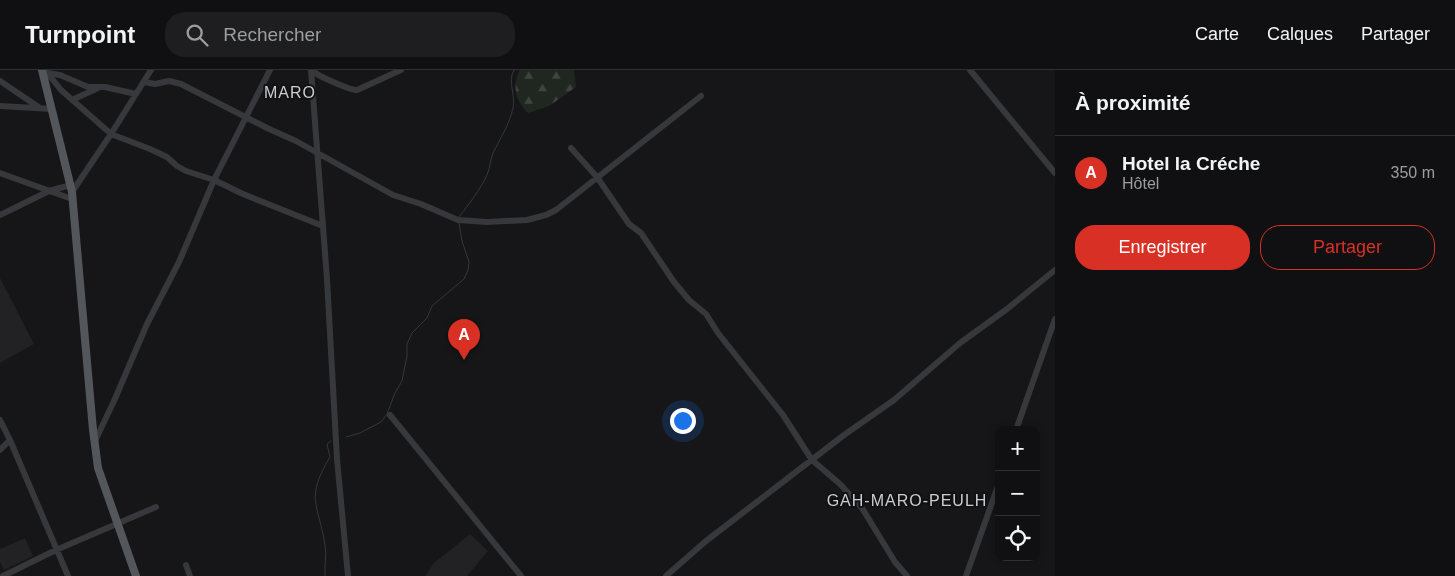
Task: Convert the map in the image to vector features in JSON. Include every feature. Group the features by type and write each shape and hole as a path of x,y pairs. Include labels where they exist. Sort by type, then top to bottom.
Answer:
{"main road":[{"path":"45,71 72,192 98,468 136,576"}],"street":[{"path":"72,192 151,70"},
{"path":"94,441 114,401 147,324 178,262 214,180 270,70"},
{"path":"311,70 316,75 332,80 351,90 357,90 402,70"},
{"path":"311,70 323,226 337,459 348,576"},
{"path":"970,70 1055,174"},
{"path":"45,71 61,90 111,134 167,157 186,171 214,180 243,194 323,226"},
{"path":"45,71 88,86 100,88"},
{"path":"0,81 40,108"},
{"path":"144,82 155,84 169,81 181,84 296,141 393,195 421,204 458,220 469,221 526,220 546,215 556,210 701,96"},
{"path":"72,100 105,87 136,94"},
{"path":"0,106 52,109"},
{"path":"570,148 596,177 629,224 641,233 674,282 689,300 706,314 718,333 783,415 812,460 840,484 862,508 895,562 907,576"},
{"path":"0,173 49,192 72,192"},
{"path":"0,215 49,192 72,192"},
{"path":"666,576 706,541 894,400 954,348 1055,270"},
{"path":"1017,426 1055,319"},
{"path":"390,415 521,576"},
{"path":"0,420 68,576"},
{"path":"0,450 10,440"},
{"path":"966,576 995,494"},
{"path":"3,576 56,550 156,506"},
{"path":"186,565 190,576"}],"shaded area":[{"path":"0,278 34,344 0,363"},
{"path":"470,534 488,551 467,576 425,576 434,563"},
{"path":"25,538 33,556 4,570 0,562 0,549"}],"green space":[{"path":"520,70 574,70 576,87 549,106 528,113 520,103 516,93 515,87"}],"waterway":[{"path":"459,217 484,181 493,153 510,119 514,103 511,79 514,70"},
{"path":"346,437 360,433 381,422 387,414 402,381 407,356 407,344 412,333 427,318 432,306 464,279 469,262 462,241 459,223"},
{"path":"325,576 326,549 317,509 316,492 322,471 330,457 327,444 331,441"}],"place":[{"name":"Hotel la Créche","path":"464,360"}],"district":[{"name":"MARO","path":"290,92"},
{"name":"GAH-MARO-PEULH","path":"907,500"}]}
